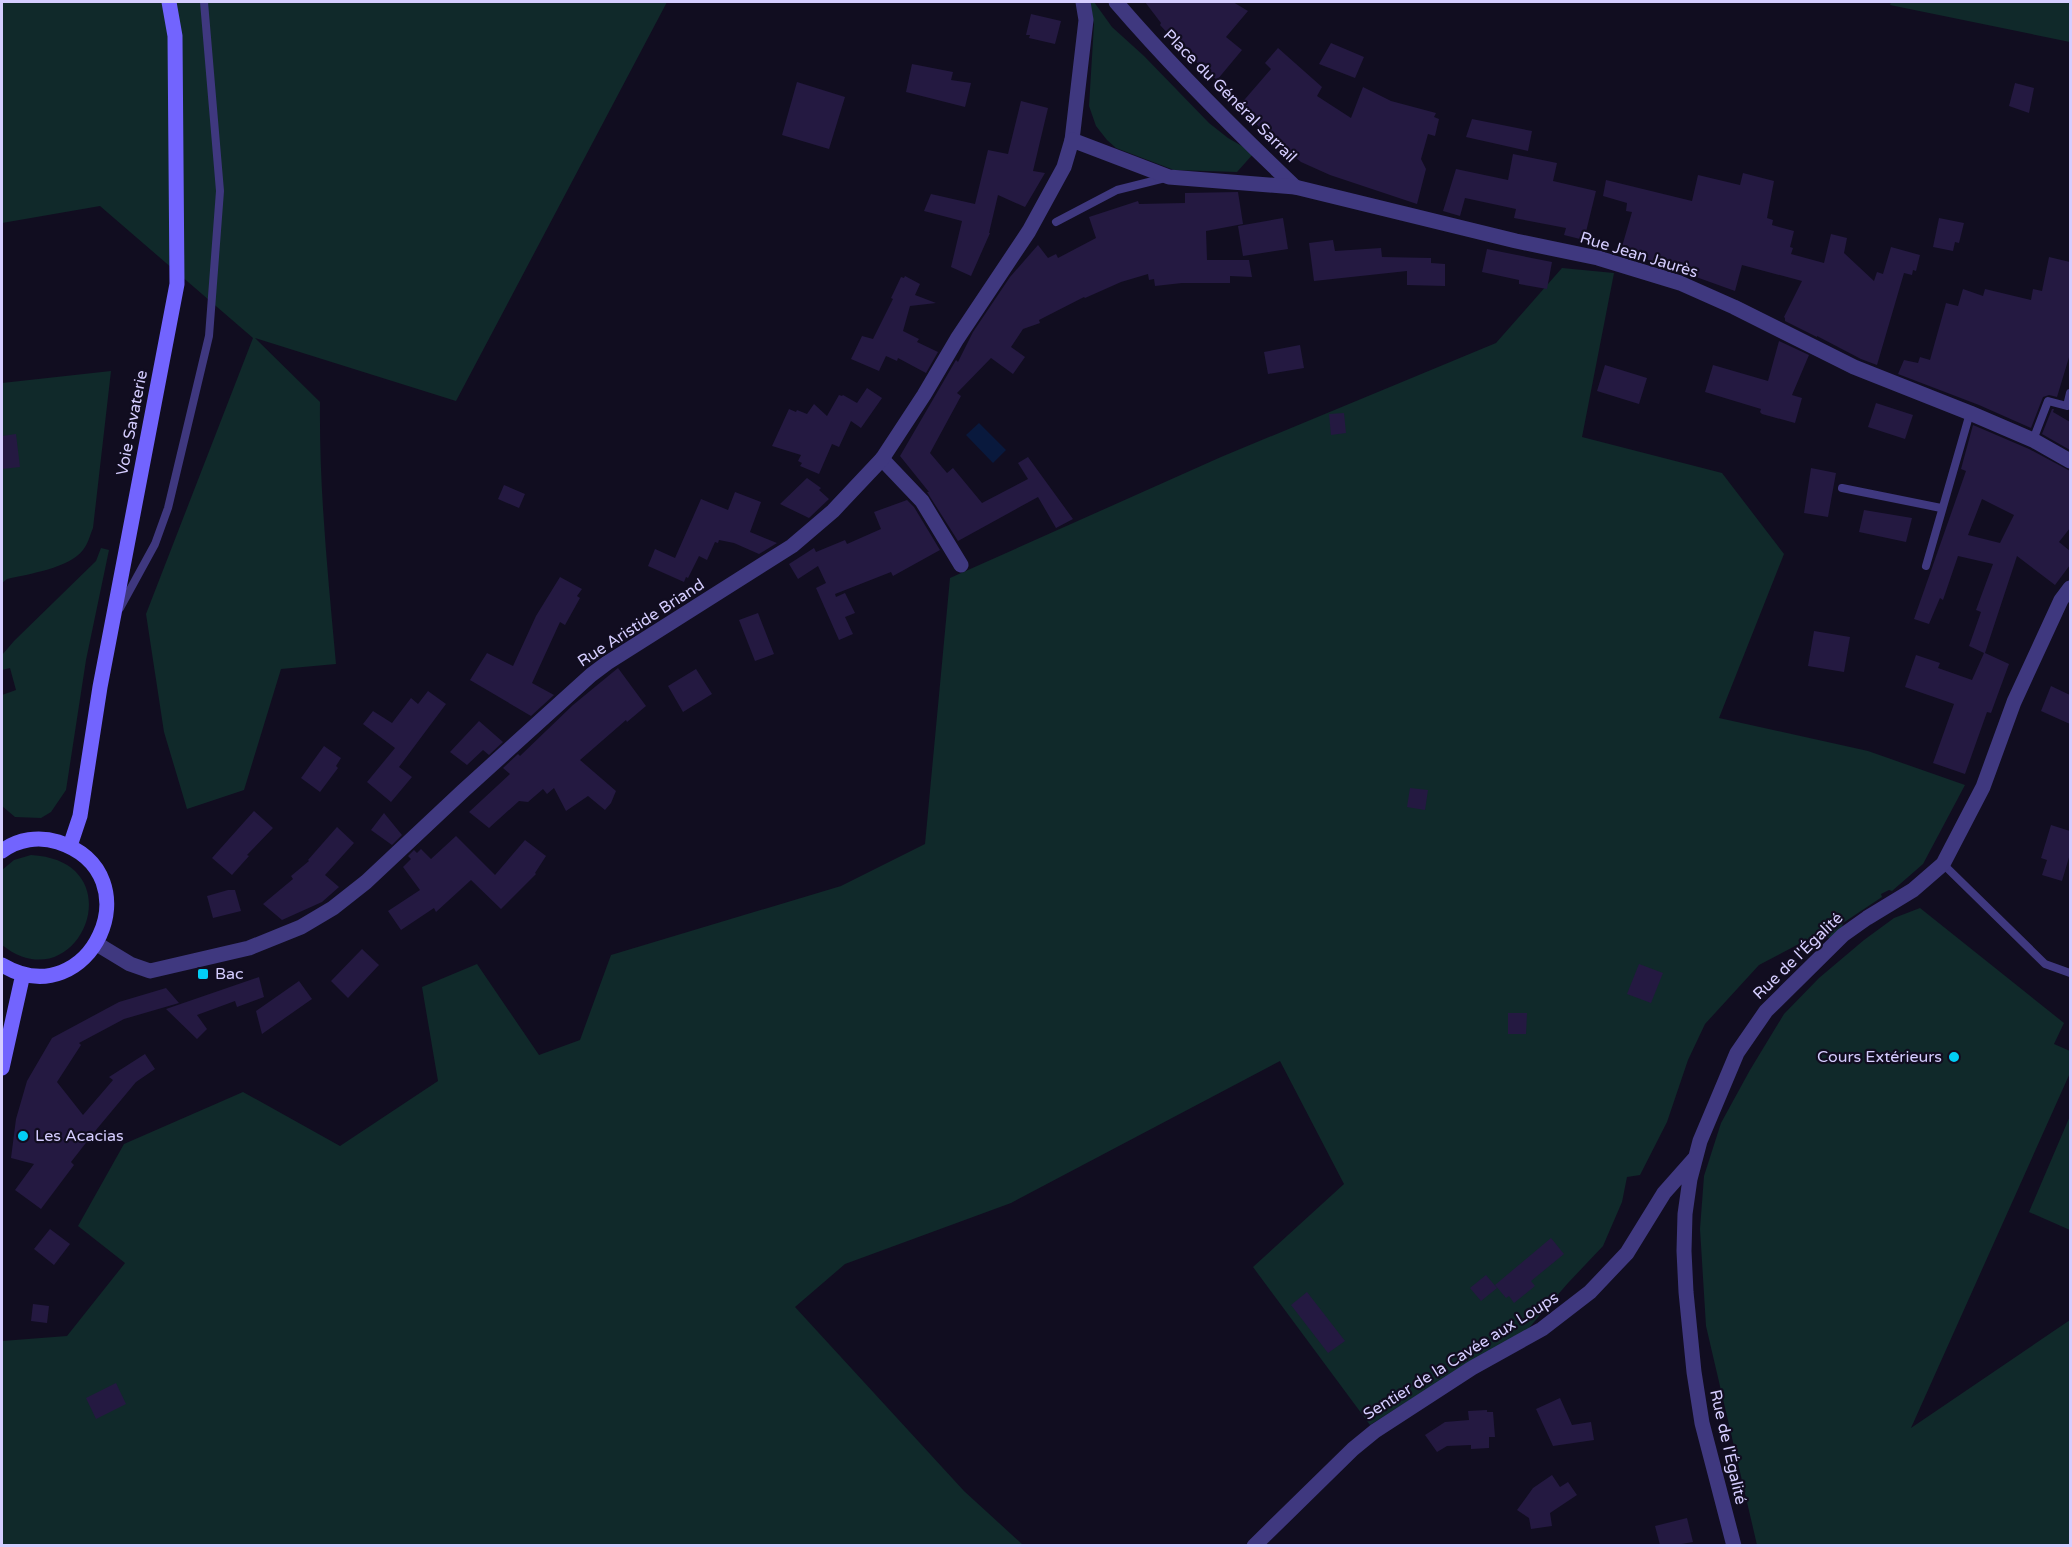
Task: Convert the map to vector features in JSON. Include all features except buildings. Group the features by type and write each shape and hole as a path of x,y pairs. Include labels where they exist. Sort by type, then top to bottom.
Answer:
{"main road":[{"name":"Voie Savaterie","path":"70,846 80,816 100,687 177,284 175,36 169,2"},
{"path":"2,850 9,845 29,839 50,839 70,846 88,860 101,878 107,900 106,923 97,944 83,960 64,971 44,976 23,974 2,965"},
{"path":"2,1068 23,974"}],"street":[{"name":"Rue Aristide Briand","path":"97,944 130,964 150,971 249,948 301,927 333,909 366,882 591,675 792,546 833,511 882,459 957,339 1029,231 1064,167 1072,140 1086,20 1083,2"},
{"name":"Place du Général Sarrail","path":"1116,2 1218,113 1295,187"},
{"path":"1072,140 1169,177"},
{"name":"Rue Jean Jaurès","path":"1169,177 1295,187 1516,241 1598,258 1680,283 1734,307 1854,367 1970,412 2033,440 2070,461"},
{"path":"882,459 922,501 962,565"},
{"name":"Rue de l'Égalité","path":"1734,1545 1702,1423 1690,1342 1684,1231 1695,1158 1714,1105 1737,1053 1766,1011 1843,935 1913,890 1943,864 1983,787 2014,702 2061,600 2070,588"},
{"name":"Sentier de la Cavée aux Loups","path":"1254,1545 1353,1449 1375,1431 1472,1368 1542,1329 1590,1292 1627,1253 1664,1193 1695,1158"}],"lane":[{"path":"112,622 155,544 168,508 209,336 220,191 204,2"},
{"path":"1056,222 1117,190 1169,177"},
{"path":"2033,440 2048,401 2067,406 2070,393"},
{"path":"1926,567 1970,412"},
{"path":"1842,488 1941,508"},
{"path":"1943,864 2046,964 2070,973"}],"green space":[{"path":"2,2 667,2 456,401 255,338 320,402 323,500 336,664 281,669 244,790 187,809 164,732 146,614 253,338 100,206 2,223"},
{"path":"1090,2 1094,2 1112,27 1144,56 1209,123 1228,138 1254,153 1237,172 1174,170 1116,148 1107,140 1096,126 1089,106 1094,24"},
{"path":"1891,2 2070,2 2070,42 1890,5"},
{"path":"1562,268 1614,273 1582,437 1722,473 1784,554 1719,718 1868,751 1965,785 1923,864 1892,891 1881,894 1882,897 1843,923 1842,927 1830,938 1816,935 1759,965 1705,1024 1688,1060 1667,1122 1640,1175 1627,1177 1622,1202 1603,1246 1528,1329 1483,1354 1370,1425 1253,1267 1344,1184 1280,1061 1011,1203 845,1264 795,1307 964,1491 1023,1545 2,1546 2,1341 67,1336 125,1263 78,1226 124,1144 243,1092 340,1146 438,1081 422,987 477,964 539,1055 580,1040 611,955 841,886 925,844 950,578 1221,457 1496,343"},
{"path":"111,371 93,528 86,545 77,556 59,566 7,579 2,583 2,383"},
{"path":"101,548 109,550 86,660 66,790 51,812 41,818 15,817 2,806 2,695 16,690 10,668 2,670 2,655 96,561"},
{"path":"31,855 64,863 82,880 89,902 85,925 73,944 54,957 29,959 2,945 2,870 14,860"},
{"path":"1920,908 2064,1023 2054,1044 2070,1051 2070,1073 1911,1428 2070,1320 2070,1545 1757,1545 1706,1326 1700,1229 1704,1176 1721,1123 1784,1014 1819,978 1864,940 1894,918"},
{"path":"2070,1116 2070,1230 2029,1212"}],"water":[{"path":"979,423 1006,450 993,463 966,435"}],"place":[{"name":"Bac","path":"203,974"},
{"name":"Cours Extérieurs","path":"1954,1057"},
{"name":"Les Acacias","path":"23,1136"}]}
